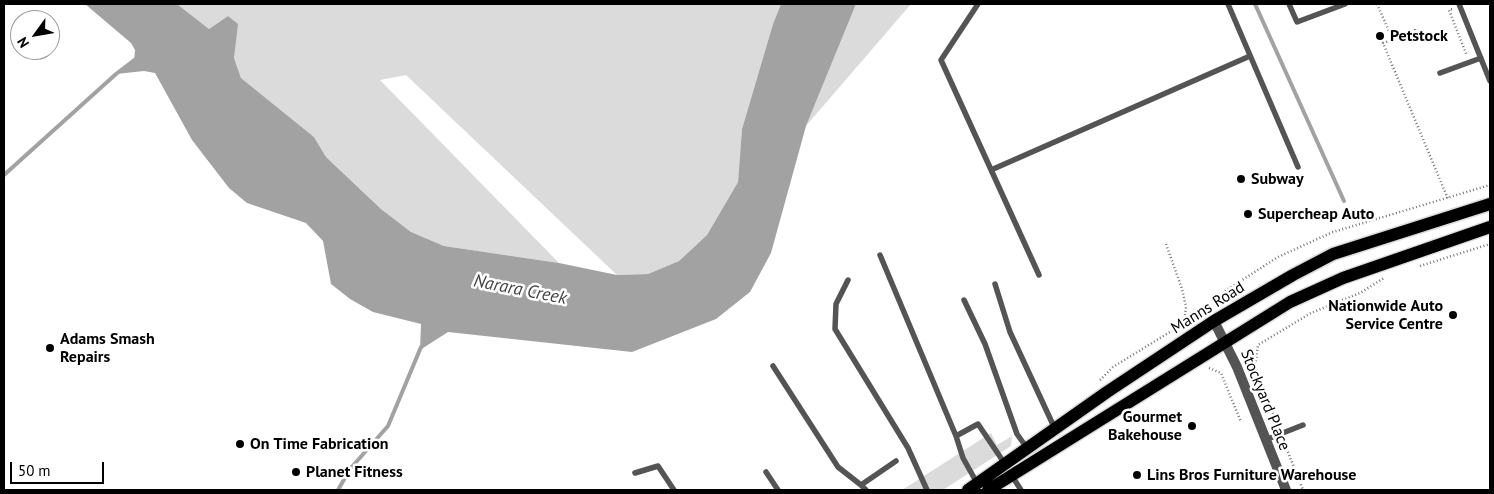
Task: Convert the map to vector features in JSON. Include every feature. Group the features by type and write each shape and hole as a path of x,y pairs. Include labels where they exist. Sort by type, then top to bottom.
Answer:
{"main road":[{"name":"Manns Road","path":"978,488 1005,464 1027,448 1214,321 1292,274 1333,254 1490,204"},
{"path":"978,488 1012,476 1224,341 1290,302 1343,278 1490,227"}],"street":[{"name":"Stockyard Place","path":"1214,321 1237,367 1286,490"}],"lane":[{"path":"978,4 941,60 1039,275"},
{"path":"1228,4 1298,167"},
{"path":"1289,4 1297,22 1345,4"},
{"path":"1459,4 1490,81"},
{"path":"991,170 1250,56"},
{"path":"1440,73 1481,58"},
{"path":"880,255 956,436 963,458 978,488"},
{"path":"848,280 836,304 835,329 908,448 927,490"},
{"path":"994,284 1010,332 1055,429"},
{"path":"964,300 985,344 1017,434 1027,448"},
{"path":"773,366 838,467 866,490"},
{"path":"956,436 978,424 1005,464"},
{"path":"1265,440 1303,425"},
{"path":"861,485 896,461"},
{"path":"635,473 658,466 674,490"},
{"path":"766,472 778,490"},
{"path":"1012,476 1021,490"}],"path":[{"path":"1377,4 1393,40 1383,43 1448,199"},
{"path":"1452,9 1448,10 1469,62"},
{"path":"1225,291 1278,257 1333,232 1490,185"},
{"path":"1095,386 1113,367 1178,327 1185,316 1186,307 1182,289 1166,244"},
{"path":"1416,267 1490,244"},
{"path":"1303,490 1255,366 1258,345 1311,313 1360,292 1389,275"},
{"path":"1209,368 1221,373 1241,422"}],"shaded area":[{"path":"177,4 781,4 773,24 742,129 738,182 707,235 679,261 648,274 617,275 406,75 380,80 559,263 444,246 411,232 381,209 326,157 314,137 241,78 234,58 235,44 228,16 209,29"},
{"path":"856,4 911,4 806,126"},
{"path":"991,433 997,445 1012,436 1011,446 943,490 902,490"}],"water":[{"name":"Narara Creek","path":"85,4 177,4 209,29 228,16 238,24 234,58 241,78 314,137 326,157 381,209 411,232 444,246 559,263 617,275 648,274 679,261 707,235 738,182 742,129 773,24 781,4 856,4 806,126 771,253 750,292 716,319 632,352 448,332 420,350 421,324 373,312 350,299 331,284 323,241 306,223 247,203 229,188 192,140 155,73 144,71 116,74 134,62 135,50 131,43"}],"waterway":[{"path":"1255,4 1344,201"},
{"path":"4,175 116,74 137,58"},
{"path":"338,490 350,469 388,426 421,347"}],"place":[{"name":"Petstock","path":"1380,36"},
{"name":"Subway","path":"1241,179"},
{"name":"Supercheap Auto","path":"1248,214"},
{"name":"Nationwide Auto Service Centre","path":"1453,315"},
{"name":"Adams Smash Repairs","path":"50,348"},
{"name":"Gourmet Bakehouse","path":"1192,426"},
{"name":"On Time Fabrication","path":"240,444"},
{"name":"Planet Fitness","path":"296,472"},
{"name":"Lins Bros Furniture Warehouse","path":"1137,475"}]}
